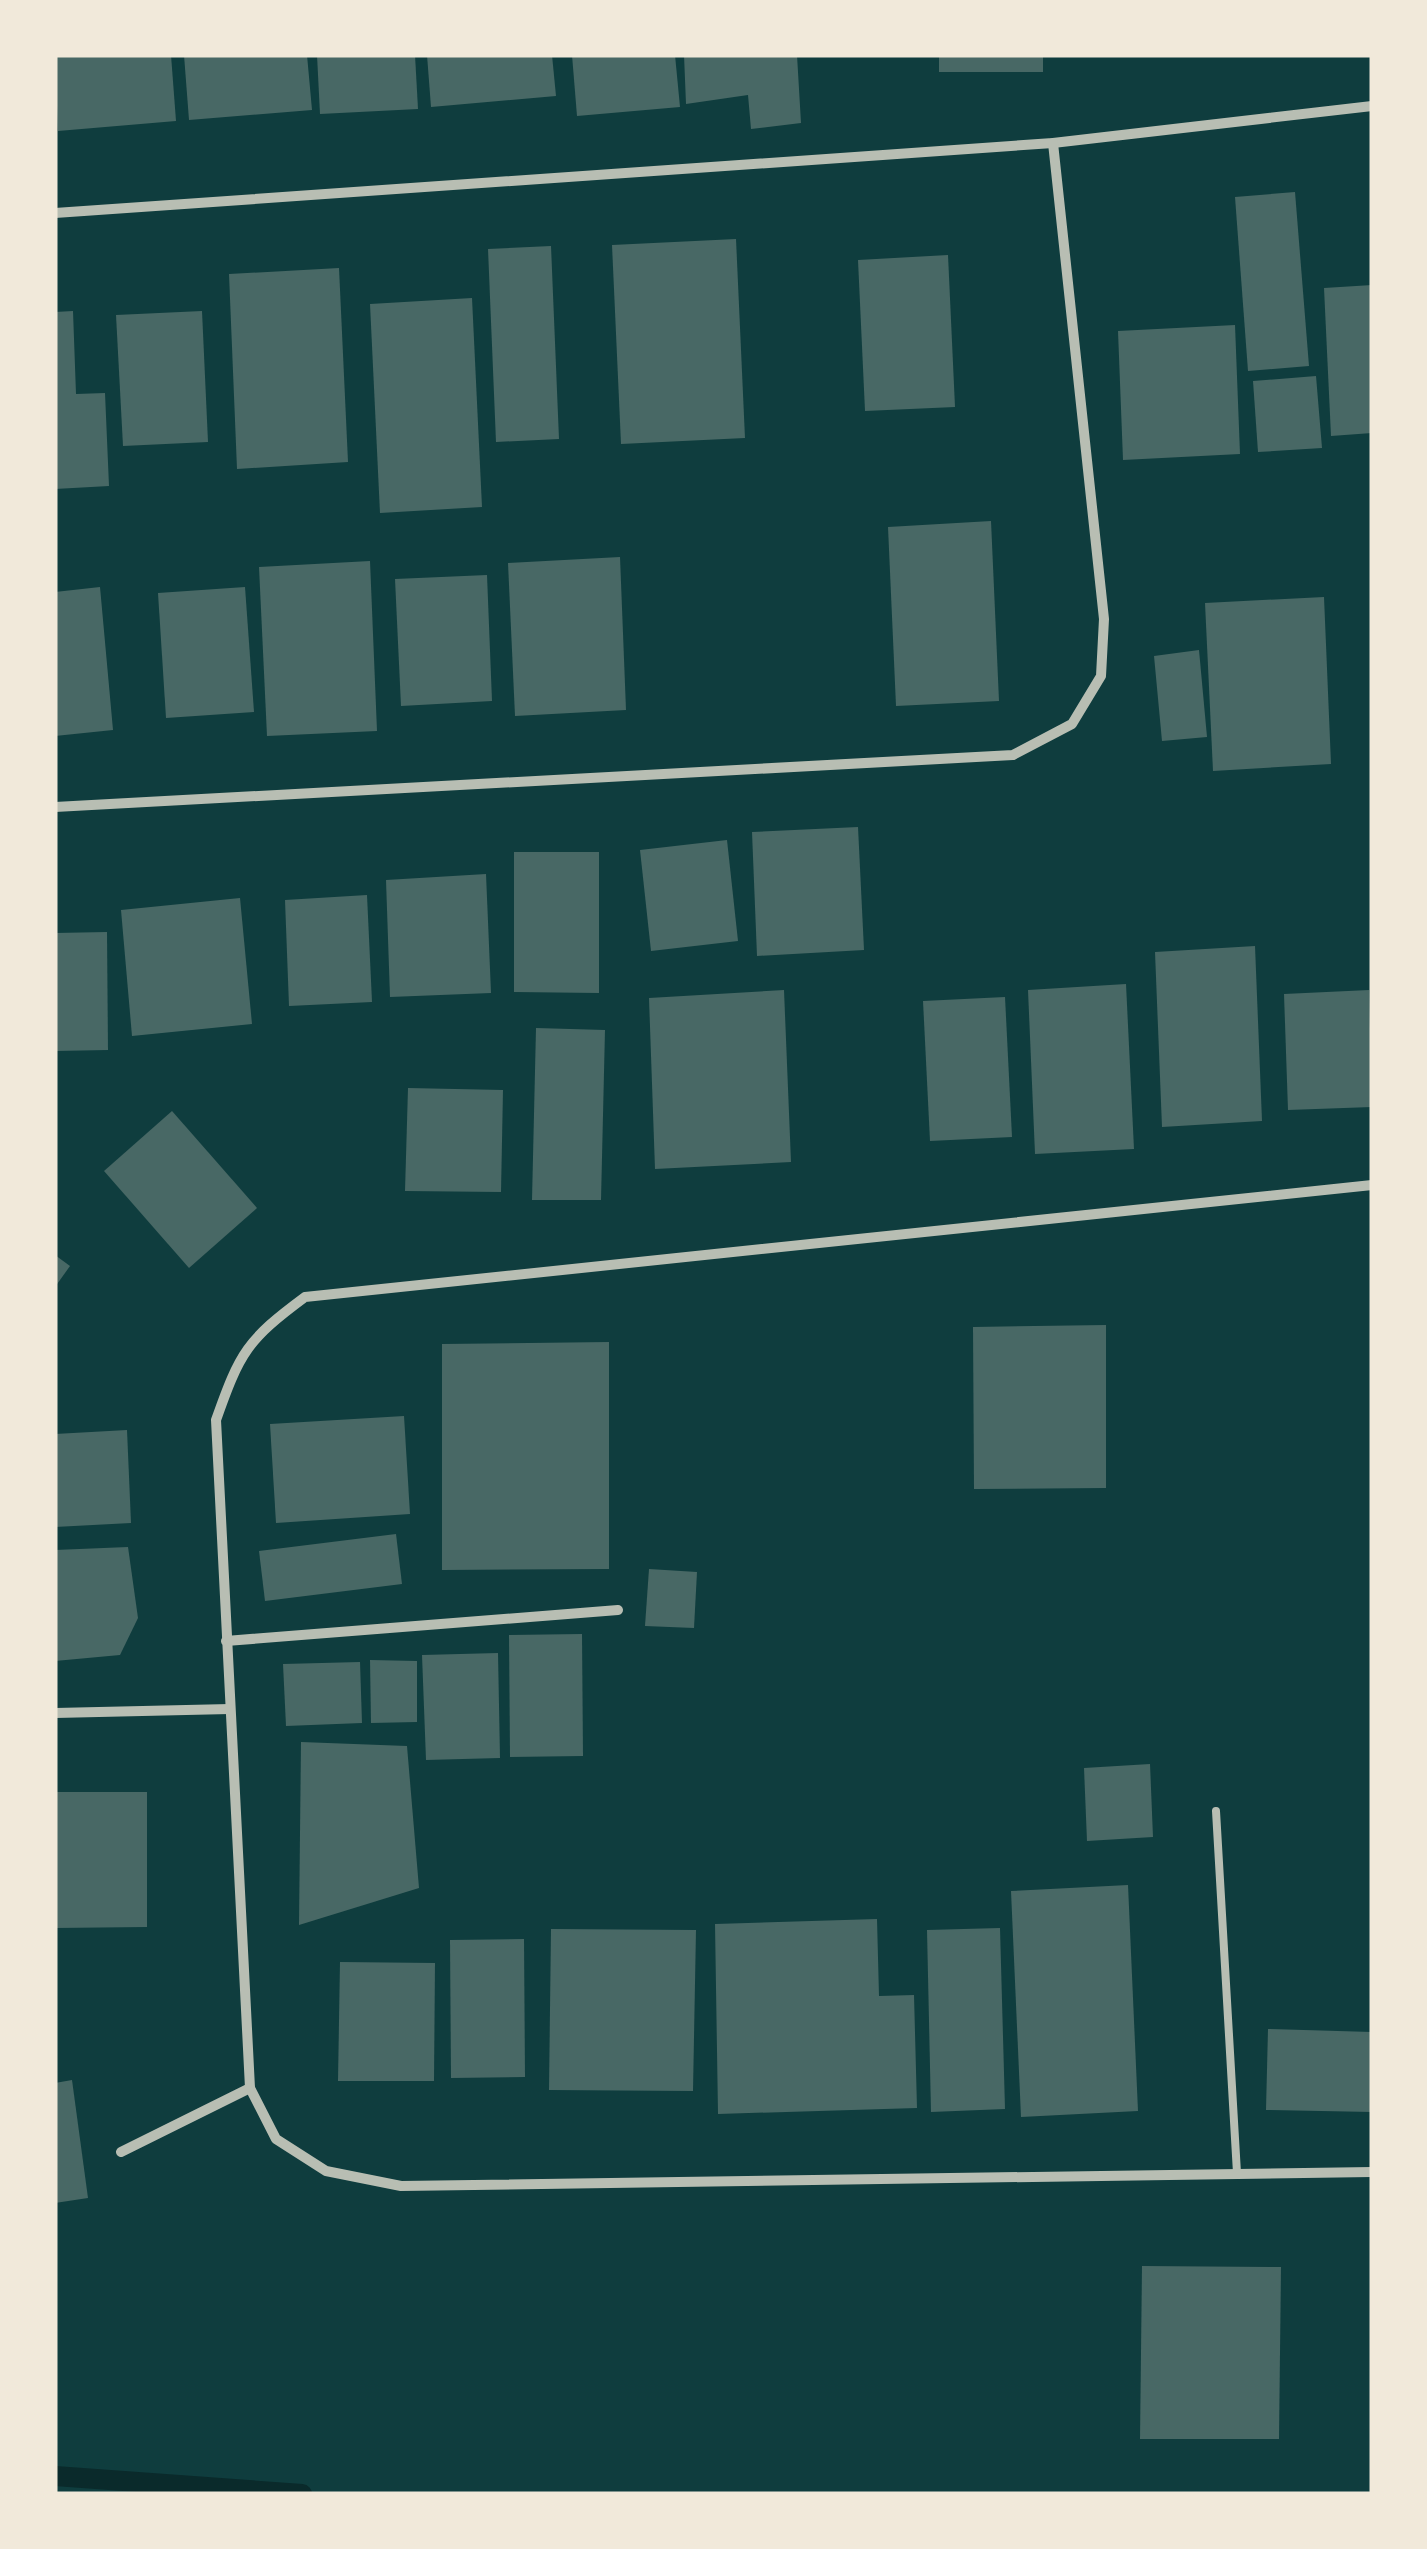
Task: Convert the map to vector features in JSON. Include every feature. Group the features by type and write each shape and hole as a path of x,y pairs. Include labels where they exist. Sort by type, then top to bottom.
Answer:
{"street":[{"path":"55,214 1053,143 1372,106"},
{"path":"55,807 1013,755 1072,724 1102,676 1104,619 1053,143"},
{"path":"1372,1186 305,1297 262,1328 236,1363 216,1420 250,2088 276,2140 326,2170 402,2186 1372,2172"},
{"path":"226,1641 618,1610"},
{"path":"55,1713 230,1709"},
{"path":"121,2152 250,2088"}],"lane":[{"path":"1216,1811 1238,2173"}],"building":[{"path":"55,55 171,55 176,121 58,131"},
{"path":"184,55 307,55 312,110 189,120"},
{"path":"317,55 415,55 418,109 320,114"},
{"path":"427,55 552,55 556,96 431,107"},
{"path":"572,55 675,55 680,107 577,116"},
{"path":"684,55 797,55 801,123 751,129 748,95 686,104"},
{"path":"939,55 1043,55 1043,72 939,72"},
{"path":"1295,192 1309,366 1248,371 1235,197"},
{"path":"736,239 745,438 621,444 612,245"},
{"path":"551,246 559,439 496,442 488,249"},
{"path":"948,255 955,407 865,411 858,260"},
{"path":"339,268 348,462 237,469 229,274"},
{"path":"1372,285 1372,433 1331,436 1324,288"},
{"path":"472,298 482,507 380,513 370,304"},
{"path":"73,311 76,394 105,393 109,486 55,489 55,312"},
{"path":"202,311 208,442 123,446 116,315"},
{"path":"1235,325 1240,454 1123,460 1118,331"},
{"path":"1316,376 1322,448 1258,452 1253,381"},
{"path":"991,521 999,701 896,706 888,527"},
{"path":"620,557 626,710 515,716 508,563"},
{"path":"370,561 377,731 267,736 259,567"},
{"path":"487,575 492,701 401,706 395,579"},
{"path":"100,587 113,730 55,736 55,592"},
{"path":"245,587 254,712 166,718 158,593"},
{"path":"1324,597 1331,764 1213,771 1205,603"},
{"path":"1199,650 1207,737 1162,741 1154,656"},
{"path":"858,827 864,950 757,956 752,832"},
{"path":"727,840 738,941 651,951 640,850"},
{"path":"514,852 599,852 599,993 514,992"},
{"path":"486,874 491,993 390,997 386,880"},
{"path":"367,895 372,1002 289,1006 285,900"},
{"path":"240,898 252,1024 132,1036 121,910"},
{"path":"107,932 108,1050 55,1051 55,933"},
{"path":"1255,946 1262,1121 1162,1127 1155,952"},
{"path":"1126,984 1134,1149 1035,1154 1028,990"},
{"path":"784,990 791,1162 655,1169 649,998"},
{"path":"1369,990 1372,1107 1288,1110 1284,994"},
{"path":"1005,997 1012,1137 930,1141 923,1001"},
{"path":"536,1028 605,1030 601,1200 532,1200"},
{"path":"408,1088 503,1090 501,1192 405,1191"},
{"path":"172,1111 257,1208 189,1268 104,1171"},
{"path":"55,1255 70,1266 55,1287"},
{"path":"1106,1325 1106,1488 974,1489 973,1327"},
{"path":"609,1342 609,1569 442,1570 442,1344"},
{"path":"404,1416 410,1514 276,1523 270,1424"},
{"path":"127,1430 131,1523 55,1527 55,1434"},
{"path":"396,1534 402,1584 265,1601 259,1551"},
{"path":"128,1547 138,1618 120,1655 55,1661 55,1550"},
{"path":"649,1569 697,1572 694,1628 645,1626"},
{"path":"582,1634 583,1756 510,1757 509,1635"},
{"path":"498,1653 500,1758 426,1760 422,1655"},
{"path":"370,1660 417,1661 417,1722 371,1723"},
{"path":"360,1662 362,1723 286,1726 283,1664"},
{"path":"301,1742 407,1746 419,1888 299,1925"},
{"path":"1150,1764 1153,1837 1087,1841 1084,1768"},
{"path":"55,1792 147,1792 147,1927 55,1928"},
{"path":"1128,1885 1138,2111 1021,2117 1011,1891"},
{"path":"877,1919 879,1996 914,1995 917,2108 718,2114 715,1924"},
{"path":"1000,1928 1005,2109 931,2112 927,1930"},
{"path":"551,1929 696,1930 693,2091 549,2090"},
{"path":"524,1939 525,2077 451,2078 450,1940"},
{"path":"340,1962 435,1963 434,2081 338,2081"},
{"path":"1268,2029 1372,2032 1372,2112 1266,2110"},
{"path":"72,2080 88,2198 55,2203 55,2083"},
{"path":"1142,2266 1281,2267 1279,2439 1140,2439"}],"waterway":[{"path":"55,2476 302,2494"}]}
